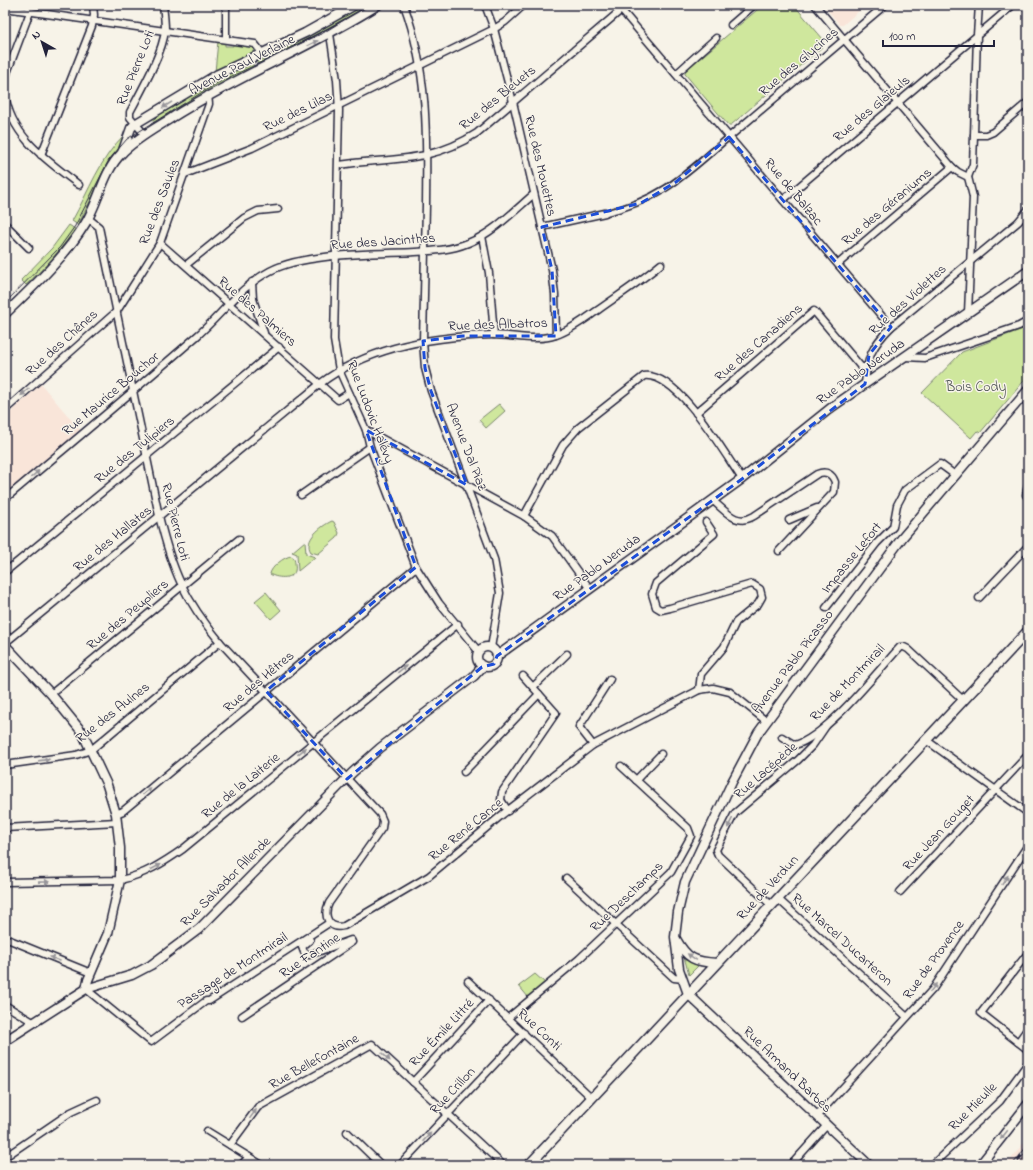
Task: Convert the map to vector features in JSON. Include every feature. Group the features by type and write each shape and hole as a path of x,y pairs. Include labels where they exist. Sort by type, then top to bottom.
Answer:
{"main road":[{"name":"Rue de Verdun","path":"528,1165 1028,631"}],"street":[{"path":"40,155 94,21 93,5"},
{"name":"Rue Pierre Loti","path":"145,134 130,117 130,112 157,54 165,30 163,5"},
{"path":"226,5 226,39"},
{"name":"Avenue Paul Verlaine","path":"5,314 50,270 70,245 88,218 107,176 121,153 131,128 135,124 218,74 305,33 355,5"},
{"name":"Avenue Paul Verlaine","path":"121,153 145,134 208,94 330,34 378,5"},
{"name":"Avenue Dal Piaz","path":"404,5 411,26 420,65 426,104 427,156 423,341 425,368 431,391 494,559 500,593 491,648"},
{"name":"Rue des Mouettes","path":"485,5 494,29 513,102 552,270 555,294 556,335"},
{"name":"Rue des Lilas","path":"185,174 252,148 494,29 505,22 524,5"},
{"name":"Rue des Bleuets","path":"339,165 427,156 452,148 465,141 477,133 513,102 619,7 627,5"},
{"path":"731,25 754,5"},
{"path":"815,5 899,102 952,167 968,177"},
{"name":"Rue des Glycines","path":"729,137 885,5"},
{"path":"968,313 973,197 968,177 972,164 974,135 979,5"},
{"name":"Rue des Glaïeuls","path":"783,200 1013,5"},
{"name":"Rue de Balzac","path":"619,7 891,327"},
{"path":"5,8 30,8 94,21 255,44 262,53"},
{"path":"5,86 7,73 30,8"},
{"name":"Rue Ludovic Halévy","path":"330,34 339,105 339,165 334,340 340,370 366,430 370,446 416,567 439,603 458,624 479,652"},
{"path":"676,74 716,38"},
{"path":"5,94 12,119 22,136 40,155 79,185"},
{"name":"Rue des Saules","path":"117,311 160,243 209,104 208,94"},
{"path":"974,135 986,135 993,132 1028,102"},
{"path":"542,227 605,213 641,203 676,182 729,137"},
{"name":"Rue des Géraniums","path":"838,264 952,167"},
{"name":"Rue des Jacinthes","path":"230,305 252,282 271,270 293,262 336,257 425,252 455,248 482,236 534,194"},
{"path":"186,265 244,218 258,211 278,209"},
{"name":"Rue des Violettes","path":"865,384 866,367 869,355 877,341 891,327 1018,222 1028,210"},
{"name":"Rue Pierre Loti","path":"88,218 99,227 159,516 167,549 181,586 200,619 347,778"},
{"path":"5,224 29,248"},
{"path":"482,236 489,272 494,335"},
{"name":"Rue des Palmiers","path":"160,243 321,383 338,400 349,393"},
{"name":"Rue des Albatros","path":"329,377 340,370 397,347 423,341 463,336 494,335 538,338 556,335 574,326 647,277 661,264"},
{"name":"Rue Pablo Neruda","path":"497,656 742,479 803,429 865,384 1028,271"},
{"path":"252,282 253,299 264,334"},
{"name":"Rue Maurice Bouchor","path":"5,499 133,392 214,321 230,305"},
{"name":"Rue des Chênes","path":"5,410 117,311"},
{"name":"Rue des Canadiens","path":"696,413 814,311 861,367 866,367"},
{"path":"905,357 925,358 1018,326 1028,321"},
{"name":"Rue des Tulipiers","path":"5,572 279,347"},
{"path":"524,516 563,445 578,428 644,376 652,375 683,396 742,479"},
{"name":"Rue des Hallates","path":"5,644 329,377"},
{"name":"Avenue Pablo Picasso","path":"688,994 676,954 675,937 678,912 685,882 732,782 766,721 902,538 1028,390"},
{"path":"366,430 524,516 552,536 590,590"},
{"path":"301,495 370,446"},
{"name":"Impasse Lefort","path":"826,608 877,543 893,527 897,505 908,487 940,464 955,475"},
{"path":"712,500 737,520 744,521 754,516 817,474 824,472 832,476 836,485 834,492 779,551"},
{"path":"1028,485 1026,495 1028,497"},
{"path":"789,520 819,508"},
{"path":"699,690 701,674 724,648 736,622 758,604 762,598 758,586 752,584 670,608 661,610 656,607 652,594 656,583 714,534 706,522"},
{"name":"Rue des Peupliers","path":"51,694 239,539"},
{"path":"979,598 1028,546"},
{"name":"Rue des Hêtres","path":"117,818 123,811 416,567"},
{"name":"Rue de la Laiterie","path":"5,882 120,880 132,878 159,866 171,858 458,624"},
{"name":"Rue des Aulnes","path":"5,765 76,755 91,750 220,642"},
{"path":"5,644 51,694 82,732 108,785 117,818 120,848 120,880 108,933 88,980 86,989"},
{"name":"Rue de Montmirail","path":"782,737 796,746 826,726 900,647 908,648 963,700"},
{"path":"483,648 491,648 497,656 494,664 488,667 482,666 478,661 479,652 483,648"},
{"path":"533,687 567,654"},
{"path":"330,924 326,917 325,910 382,828 383,821 380,814 347,778 380,748 474,676 482,666"},
{"path":"508,811 501,800 502,792 556,713 523,676"},
{"path":"593,745 579,727 610,679"},
{"name":"Rue René Cance","path":"330,924 340,927 344,926 429,876 508,811 593,745 699,690 713,688 730,692 766,721"},
{"path":"464,772 539,694"},
{"name":"Rue Lacépède","path":"774,902 718,855 716,850 735,813 798,760 813,745 826,726"},
{"path":"926,740 1028,813"},
{"path":"636,780 661,754"},
{"name":"Rue Jean Gouget","path":"900,892 1028,755"},
{"name":"Rue Deschamps","path":"508,1018 560,975 616,925 671,872 690,836 688,828 621,766"},
{"name":"Rue Salvador Allende","path":"5,1041 86,989 132,975 151,965 199,929 347,778"},
{"path":"5,828 117,818"},
{"name":"Rue de Provence","path":"817,1116 933,988 1028,845"},
{"path":"566,878 674,978 683,979"},
{"name":"Rue Marcel Ducarteron","path":"774,902 907,1017"},
{"name":"Rue Fantine","path":"242,1016 352,942 351,940 309,955 304,952 302,947 304,944 330,924"},
{"name":"Passage de Montmirail","path":"86,989 151,1042 206,1001 209,1001 330,924"},
{"path":"675,937 681,948 689,957 702,962 717,963"},
{"path":"5,938 91,973"},
{"path":"1028,953 981,1013 1028,1050"},
{"name":"Rue Conti","path":"468,981 592,1098"},
{"name":"Rue Armand Barbès","path":"688,994 868,1165"},
{"name":"Rue Émile Littré","path":"413,1082 489,1000"},
{"path":"5,1005 33,1022"},
{"path":"1018,1042 1028,1028"},
{"name":"Rue Crillon","path":"400,1165 524,1033"},
{"name":"Rue Bellefontaine","path":"230,1145 258,1107 372,1044 503,1165"},
{"name":"Rue Mieulle","path":"932,1165 1000,1101 1028,1063"},
{"path":"9,1165 5,1158 72,1112 98,1100"},
{"path":"980,1165 1028,1104"},
{"path":"792,1165 827,1125"},
{"path":"207,1131 262,1165"},
{"path":"347,1132 382,1165"},
{"path":"241,1165 249,1157"}],"highlighted area":[{"path":"729,137 891,327 869,355 865,384 742,479 497,656 494,664 482,667 347,779 266,691 416,567 366,430 467,485 431,391 425,368 423,341 463,336 556,336 552,270 542,227 641,203 676,182"}],"shaded area":[{"path":"823,5 866,5 843,25 840,25"},
{"path":"41,384 80,430 5,493 5,417"},
{"path":"1028,1137 1028,1165 1006,1165 1008,1163"}],"green space":[{"path":"358,5 371,5 300,46 258,65 255,58"},
{"path":"763,5 794,5 823,39 822,47 731,125 728,125 685,74 685,71"},
{"path":"218,41 225,42 225,46 233,46 233,43 252,46 254,51 215,72"},
{"path":"251,60 254,67 213,87 155,123 151,117 204,84"},
{"path":"125,134 121,147 103,176 78,225 72,221 102,164 116,143"},
{"path":"69,225 75,229 70,237 26,285 21,280 52,248"},
{"name":"Bois Cody","path":"1028,327 1028,376 980,433 977,431 971,438 922,393 962,352"},
{"path":"499,404 505,411 486,428 479,420"},
{"path":"332,521 334,522 339,533 337,538 318,554 311,552 309,543 311,538 318,530"},
{"path":"305,541 306,554 315,557 298,571 297,554 292,552"},
{"path":"291,556 294,558 295,563 294,574 284,577 270,574 278,563"},
{"path":"266,592 281,610 271,619 255,601"},
{"path":"684,957 698,966 689,975"},
{"path":"535,974 545,983 528,997 519,986"}],"tram line":[{"path":"5,303 60,247 75,226 109,160 127,139 217,83 323,33 368,5"}],"railway":[{"path":"1014,1165 1028,1147"}]}
